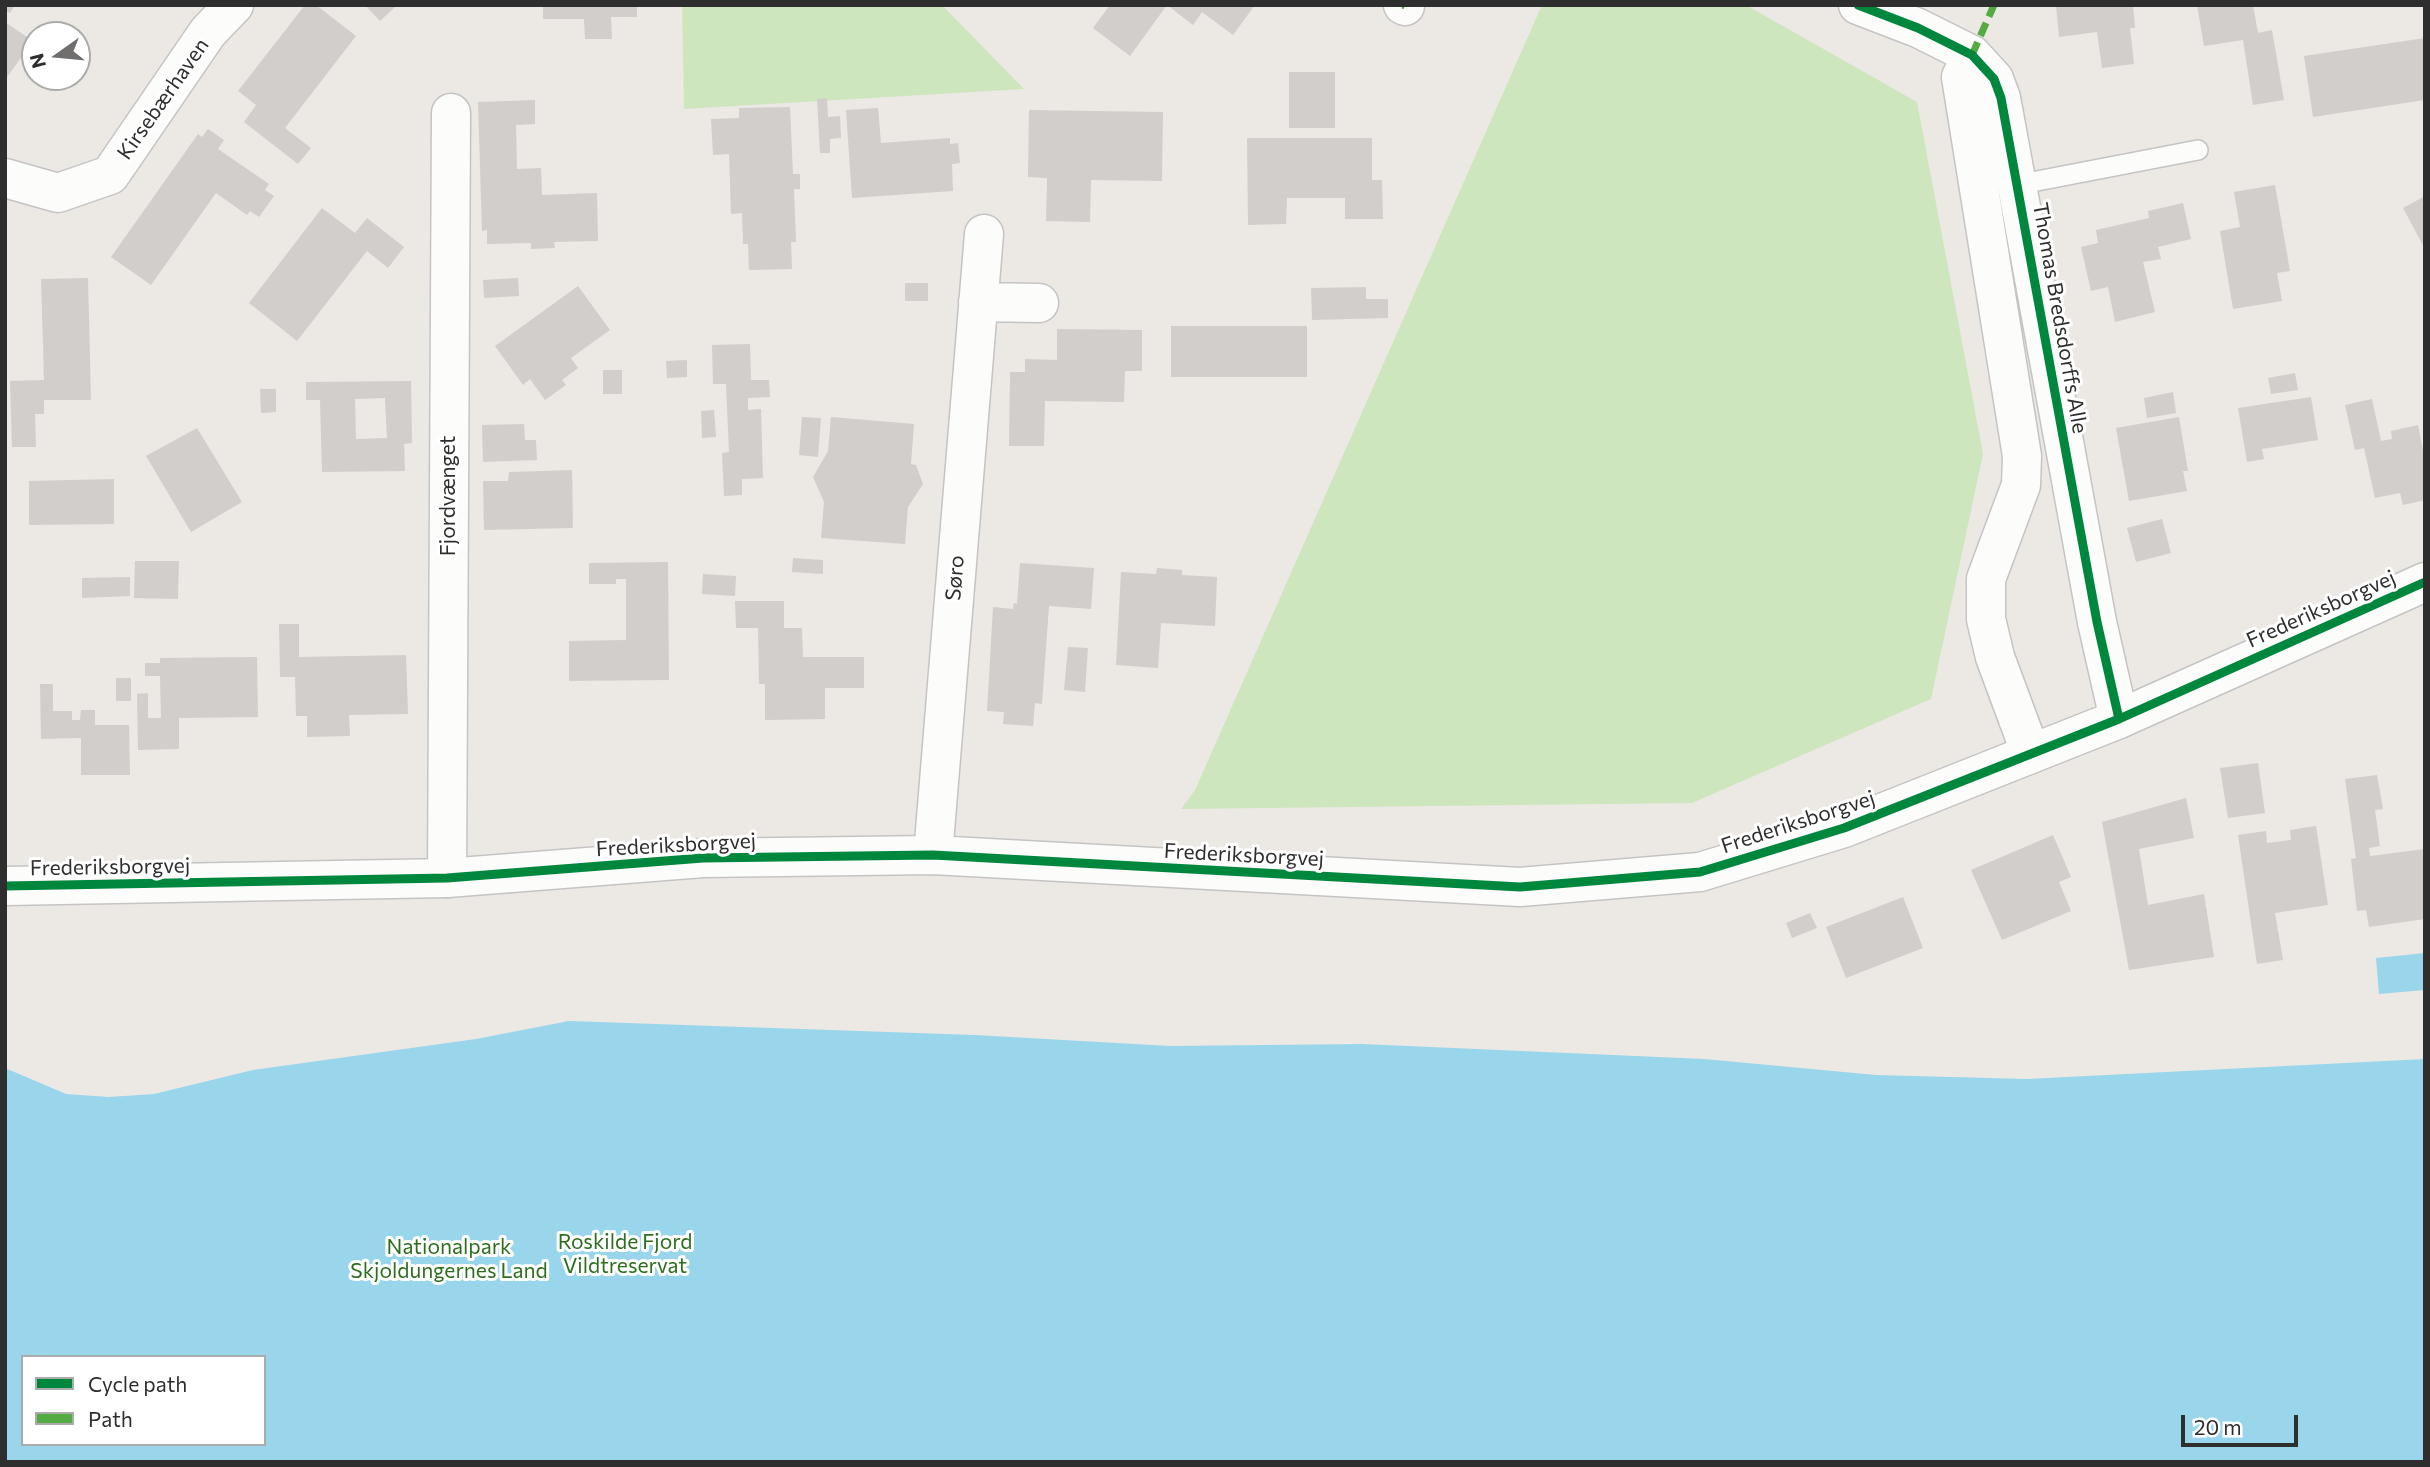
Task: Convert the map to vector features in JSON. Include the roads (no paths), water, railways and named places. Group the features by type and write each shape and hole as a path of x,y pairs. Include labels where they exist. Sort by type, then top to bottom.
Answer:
{"street":[{"name":"Kirsebærhaven","path":"5,178 58,193 110,175 208,33 234,5"},
{"name":"Thomas Bredsdorffs Alle","path":"1858,5 1918,28 1972,55 1994,79 2001,98 2019,184 2039,422 2022,456 2021,485 1986,579 1986,619 1995,657 2031,754"},
{"name":"Thomas Bredsdorffs Alle","path":"1972,55 1961,77 1979,192 2039,422 2097,622 2119,719"},
{"name":"Fjordvænget","path":"447,878 451,113"},
{"name":"Søro","path":"933,855 984,234"},
{"path":"978,302 1039,303"},
{"name":"Frederiksborgvej","path":"5,886 447,878 703,858 933,855 1520,887 1700,872 1844,828 2119,719 2425,582"}],"lane":[{"path":"1979,192 2198,150"}],"water":[{"path":"2425,953 2425,990 2379,994 2376,958"},
{"name":"Nationalpark Skjoldungernes Land","path":"569,1021 975,1035 1170,1046 1362,1044 1704,1059 1876,1075 2027,1079 2425,1059 2425,1462 5,1462 5,1068 66,1094 109,1097 154,1094 253,1070 476,1039"}],"park label":[{"name":"Roskilde Fjord Vildtreservat","path":"625,1254"}]}
